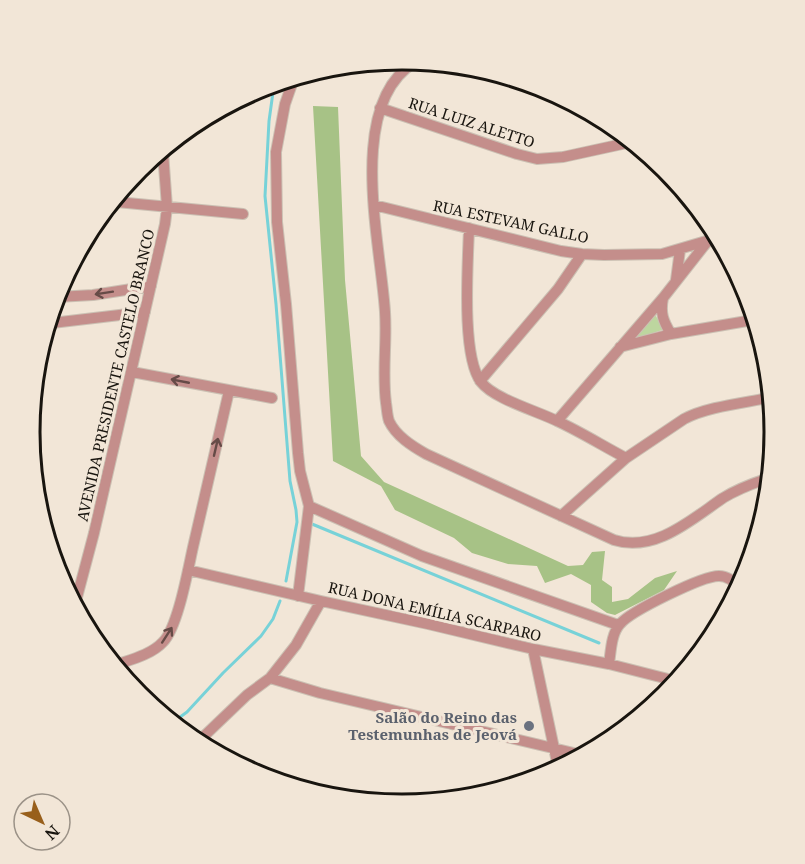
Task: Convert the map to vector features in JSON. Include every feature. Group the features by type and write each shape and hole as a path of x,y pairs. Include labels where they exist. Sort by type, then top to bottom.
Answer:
{"street":[{"path":"403,70 393,82 380,108 373,157 376,234 385,315 384,392 389,421 402,438 426,454 619,542 638,543 660,538 726,497 761,481"},
{"path":"291,88 285,104 276,152 277,222 300,471 309,506 298,596"},
{"name":"RUA LUIZ ALETTO","path":"380,108 537,159 563,157 622,144"},
{"name":"AVENIDA PRESIDENTE CASTELO BRANCO","path":"79,593 165,224 167,207 164,160"},
{"path":"122,203 243,214"},
{"name":"RUA ESTEVAM GALLO","path":"374,205 582,254 662,254 709,240"},
{"path":"469,228 468,340 480,381 505,398 557,421 626,458"},
{"path":"557,421 709,241"},
{"path":"675,281 680,250"},
{"path":"480,381 558,289 582,254"},
{"path":"67,296 151,286"},
{"path":"663,298 661,308 663,319 671,334"},
{"path":"58,322 145,312"},
{"path":"620,347 671,334 747,321"},
{"path":"132,372 272,398"},
{"path":"123,662 154,650 171,633 188,570 229,391"},
{"path":"561,516 626,458 689,416 763,399"},
{"path":"309,506 422,556 618,626"},
{"name":"RUA DONA EMÍLIA SCARPARO","path":"188,570 667,679"},
{"path":"609,664 618,626 630,615 681,589 711,577 725,577 733,580"},
{"path":"205,735 247,695 270,678 296,645 321,601"},
{"path":"533,649 556,760"},
{"path":"270,678 320,693 571,752"}],"green space":[{"path":"313,106 338,107 345,280 361,456 384,482 568,566 583,565 592,552 605,551 602,580 612,587 612,602 628,599 655,578 677,571 664,590 615,615 607,613 591,602 591,585 571,574 545,583 537,566 508,564 472,553 454,538 395,510 381,486 333,461"},
{"path":"655,315 665,329 629,341 641,328"}],"waterway":[{"path":"273,94 265,196 290,481 297,522 286,581"},
{"path":"312,524 599,643"},
{"path":"180,717 261,636 273,619 280,601"}],"place":[{"name":"Salão do Reino das Testemunhas de Jeová","path":"529,726"}]}
